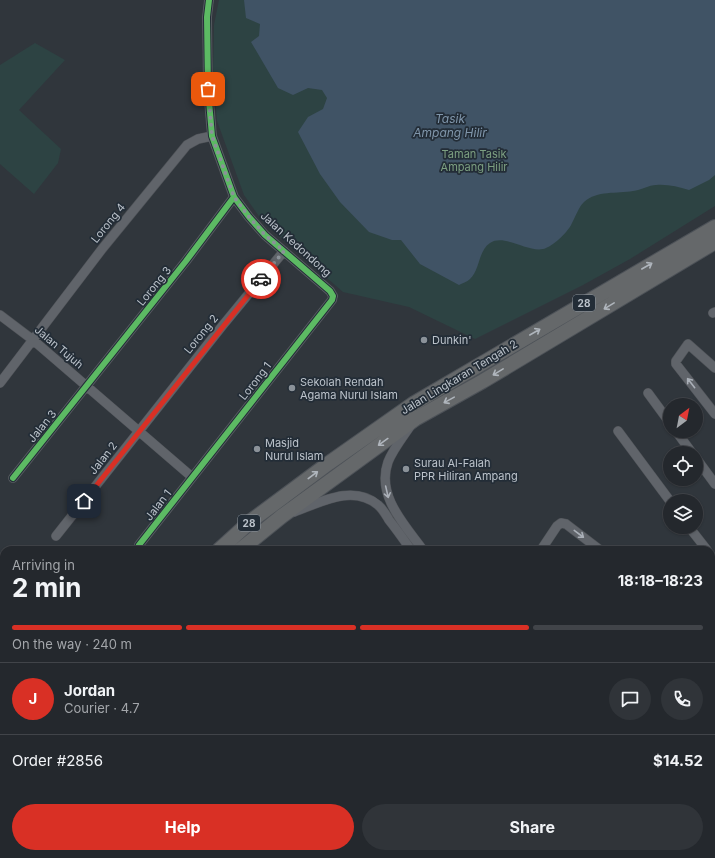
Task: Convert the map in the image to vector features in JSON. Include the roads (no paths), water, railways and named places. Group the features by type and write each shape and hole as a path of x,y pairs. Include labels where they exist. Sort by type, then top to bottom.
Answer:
{"highway":[{"name":"Jalan Lingkaran Tengah 2","path":"223,546 329,463 413,404 715,227"},
{"name":"Jalan Lingkaran Tengah 2","path":"245,546 282,516 415,419 482,381 715,242"}],"street":[{"name":"Jalan Kedondong","path":"210,0 207,17 208,89 212,136 234,197 265,235 330,291 333,296"},
{"name":"Lorong 4","path":"0,383 102,250 187,145 198,139 212,136"},
{"name":"Lorong 3","path":"87,386 186,261 234,197"},
{"name":"Lorong 2","path":"138,432 284,251"},
{"name":"Lorong 1","path":"192,478 332,300 333,296"},
{"name":"Jalan Tujuh","path":"0,315 33,340 192,478"},
{"path":"715,368 688,344 677,358 676,364 715,414"},
{"name":"Jalan 3","path":"13,478 87,386"},
{"path":"648,394 663,414"},
{"path":"415,419 388,461 385,473 385,484 393,507 420,546"},
{"path":"618,431 665,494"},
{"name":"Jalan 2","path":"56,536 138,432"},
{"path":"703,468 715,484"},
{"name":"Jalan 1","path":"139,545 192,478"},
{"path":"282,516 334,498 347,495 358,496 370,500 379,506 408,546"},
{"path":"544,546 557,526 561,523 566,524 595,546"},
{"path":"694,534 704,546"}],"water":[{"name":"Tasik Ampang Hilir","path":"244,0 715,0 715,175 709,180 689,190 669,185 656,185 639,190 607,193 589,198 582,204 565,234 553,244 546,248 533,249 503,241 490,243 483,251 476,271 469,280 459,285 420,264 401,240 392,240 369,232 340,202 320,174 298,132 308,117 323,109 327,98 322,90 308,88 293,95 278,88 251,42 259,36 260,24 246,18"}],"place":[{"name":"Dunkin'","path":"424,340"},
{"name":"Sekolah Rendah Agama Nurul Islam","path":"292,388"},
{"name":"Masjid Nurul Islam","path":"257,449"},
{"name":"Surau Al-Falah PPR Hiliran Ampang","path":"406,469"}],"park label":[{"name":"Taman Tasik Ampang Hilir","path":"474,160"}]}
